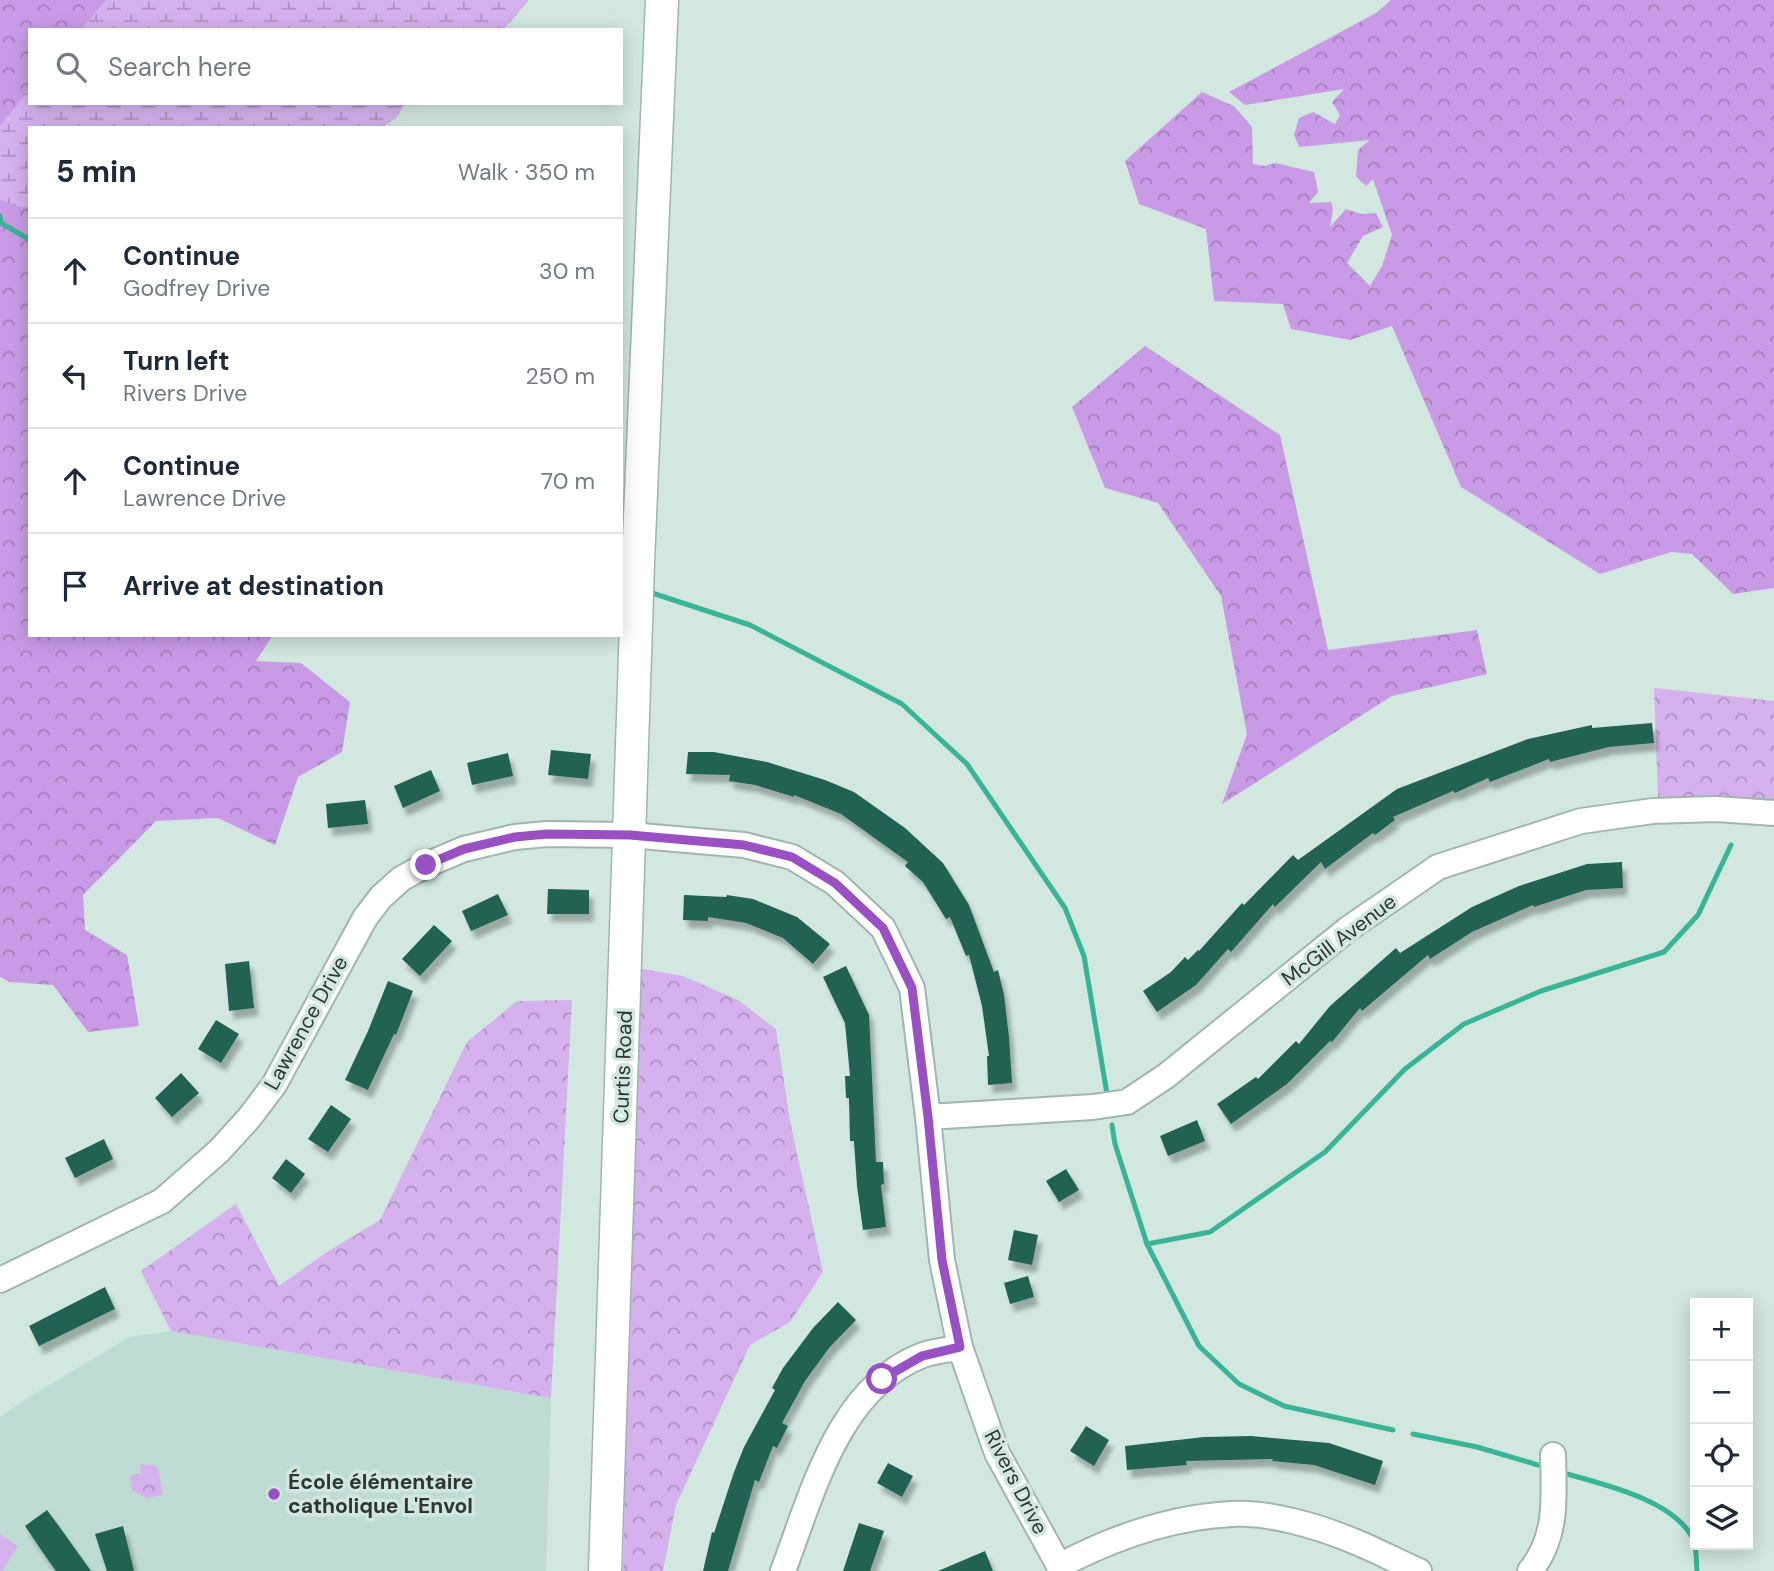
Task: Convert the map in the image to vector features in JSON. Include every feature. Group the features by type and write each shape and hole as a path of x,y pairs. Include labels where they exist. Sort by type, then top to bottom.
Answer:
{"main road":[{"name":"Curtis Road","path":"605,1571 638,563 662,0"}],"street":[{"name":"McGill Avenue","path":"928,1117 1093,1107 1127,1102 1166,1076 1348,929 1438,867 1581,821 1653,811 1716,809 1774,813"},
{"name":"Lawrence Drive","path":"0,1280 162,1201 219,1151 274,1086 365,918 401,879 464,849 515,837 547,834 630,835"},
{"name":"Rivers Drive","path":"630,835 744,845 792,857 835,883 883,928 912,988 942,1260 960,1347 997,1452 1061,1568"},
{"path":"783,1571 827,1458 855,1406 882,1379 922,1356 960,1347"},
{"path":"1530,1571 1538,1561 1550,1533 1555,1510 1553,1455"},
{"path":"1061,1568 1082,1554 1140,1531 1234,1514 1278,1518 1311,1526 1351,1540 1419,1571"}],"shaded area":[{"name":"École élémentaire catholique L'Envol","path":"171,1331 551,1398 546,1571 0,1571 0,1417 129,1337"}],"green space":[{"path":"0,0 529,0 505,28 28,28 28,105 404,105 396,118 383,126 28,126 28,637 272,637 256,661 301,663 350,702 342,752 298,777 275,845 218,818 156,821 83,895 85,930 127,955 139,1026 88,1032 53,985 10,982 0,977"},
{"path":"106,0 529,0 505,28 82,28"},
{"path":"1391,0 1774,0 1774,588 1733,594 1692,554 1671,552 1600,574 1461,487 1392,326 1350,340 1291,329 1283,304 1214,301 1206,229 1139,204 1125,161 1202,92 1234,106 1252,127 1253,164 1265,166 1275,163 1314,172 1318,192 1309,203 1331,202 1333,210 1330,227 1346,209 1361,214 1376,213 1383,227 1363,236 1347,263 1370,286 1382,266 1392,235 1373,179 1366,186 1356,176 1358,150 1370,140 1299,147 1294,135 1299,118 1313,112 1335,124 1340,115 1332,102 1344,89 1245,105 1229,92 1376,13"},
{"path":"28,91 28,105 404,105 396,118 381,126 28,126 28,207 19,207 0,200 0,126"},
{"path":"1145,346 1280,435 1328,650 1477,630 1487,674 1392,696 1222,804 1247,734 1221,596 1158,503 1105,488 1072,407"},
{"path":"1654,688 1774,701 1774,807 1658,797"},
{"path":"637,968 683,976 738,1000 776,1029 790,1121 823,1272 790,1322 750,1345 676,1505 663,1571 623,1571"},
{"path":"572,1000 551,1398 171,1331 141,1271 236,1204 279,1286 327,1252 380,1220 467,1042 517,1001"},
{"path":"140,1464 155,1465 158,1468 163,1495 146,1498 132,1490 130,1476 141,1473"},
{"path":"0,1534 18,1546 2,1571 0,1571"}],"building":[{"path":"1652,723 1654,743 1609,747 1550,762 1549,759 1490,782 1488,778 1455,793 1453,791 1393,817 1395,820 1325,869 1321,862 1275,907 1273,904 1231,952 1228,949 1196,985 1157,1012 1143,991 1171,972 1185,957 1188,960 1199,951 1242,903 1244,905 1293,855 1298,860 1397,789 1528,739 1592,725 1592,728"},
{"path":"551,750 591,754 588,779 548,775"},
{"path":"688,752 714,752 767,762 854,792 905,828 943,863 969,905 994,972 998,970 1004,995 1012,1083 988,1085 989,1056 982,1006 969,955 966,956 950,917 946,919 923,882 905,866 908,862 841,814 794,795 729,781 730,775 686,774"},
{"path":"508,753 513,776 472,785 467,763"},
{"path":"431,770 440,791 403,808 394,786"},
{"path":"365,800 368,824 328,828 326,804"},
{"path":"1622,862 1623,888 1586,890 1534,907 1533,905 1472,932 1430,959 1428,955 1362,1011 1360,1008 1332,1042 1287,1084 1231,1124 1217,1104 1256,1077 1258,1079 1296,1041 1299,1044 1330,1006 1396,948 1400,953 1472,907 1519,886 1587,864"},
{"path":"548,889 589,890 589,914 547,914"},
{"path":"498,894 508,915 471,931 462,911"},
{"path":"684,895 727,895 753,899 797,917 830,944 813,964 783,938 746,923 708,917 708,921 683,920"},
{"path":"434,925 452,941 420,976 402,959"},
{"path":"249,961 254,1008 229,1011 225,964"},
{"path":"846,966 869,1015 876,1162 883,1162 884,1184 881,1185 886,1227 863,1230 854,1141 850,1141 849,1098 846,1098 845,1076 850,1076 845,1023 823,977"},
{"path":"388,981 413,991 396,1035 394,1034 368,1090 345,1080"},
{"path":"216,1020 239,1034 221,1063 198,1049"},
{"path":"181,1073 199,1093 172,1117 155,1098"},
{"path":"331,1105 351,1119 328,1152 308,1139"},
{"path":"1197,1120 1205,1141 1168,1156 1160,1136"},
{"path":"104,1139 113,1159 75,1178 65,1158"},
{"path":"286,1159 305,1174 291,1193 272,1178"},
{"path":"1066,1169 1079,1190 1059,1202 1046,1181"},
{"path":"1014,1230 1038,1235 1032,1265 1008,1260"},
{"path":"1028,1276 1034,1297 1010,1304 1004,1283"},
{"path":"105,1287 115,1309 39,1346 29,1326"},
{"path":"838,1302 856,1320 829,1348 805,1381 782,1423 788,1426 777,1448 773,1446 759,1482 755,1480 728,1571 703,1571 712,1532 714,1533 734,1472 744,1447 775,1390 772,1388 783,1368 813,1328"},
{"path":"1086,1426 1109,1440 1094,1466 1070,1451"},
{"path":"1251,1436 1329,1443 1383,1461 1375,1485 1314,1465 1272,1461 1273,1459 1186,1461 1187,1465 1127,1470 1125,1446 1204,1437"},
{"path":"888,1463 913,1476 902,1497 877,1483"},
{"path":"47,1510 91,1571 56,1571 25,1526"},
{"path":"859,1523 884,1531 870,1571 843,1571"},
{"path":"123,1526 134,1571 107,1571 95,1534"},
{"path":"985,1551 993,1571 938,1571"}],"waterway":[{"path":"0,216 1,223 28,239"},
{"path":"649,592 750,625 902,704 967,764 1065,908 1084,956 1107,1094"},
{"path":"1147,1244 1210,1232 1325,1152 1405,1069 1464,1024 1541,991 1664,952 1698,915 1731,845"},
{"path":"1112,1125 1115,1144 1147,1244 1199,1346 1239,1384 1284,1406 1393,1430"},
{"path":"1413,1434 1477,1447 1538,1465"},
{"path":"1567,1474 1637,1496 1670,1514 1693,1538 1697,1571"}],"place":[{"name":"École élémentaire catholique L'Envol","path":"274,1494"}],"route":[{"path":"426,865 464,849 515,837 547,834 630,835 744,845 792,857 835,883 883,928 912,988 942,1260 960,1347 922,1356 882,1379"}]}
